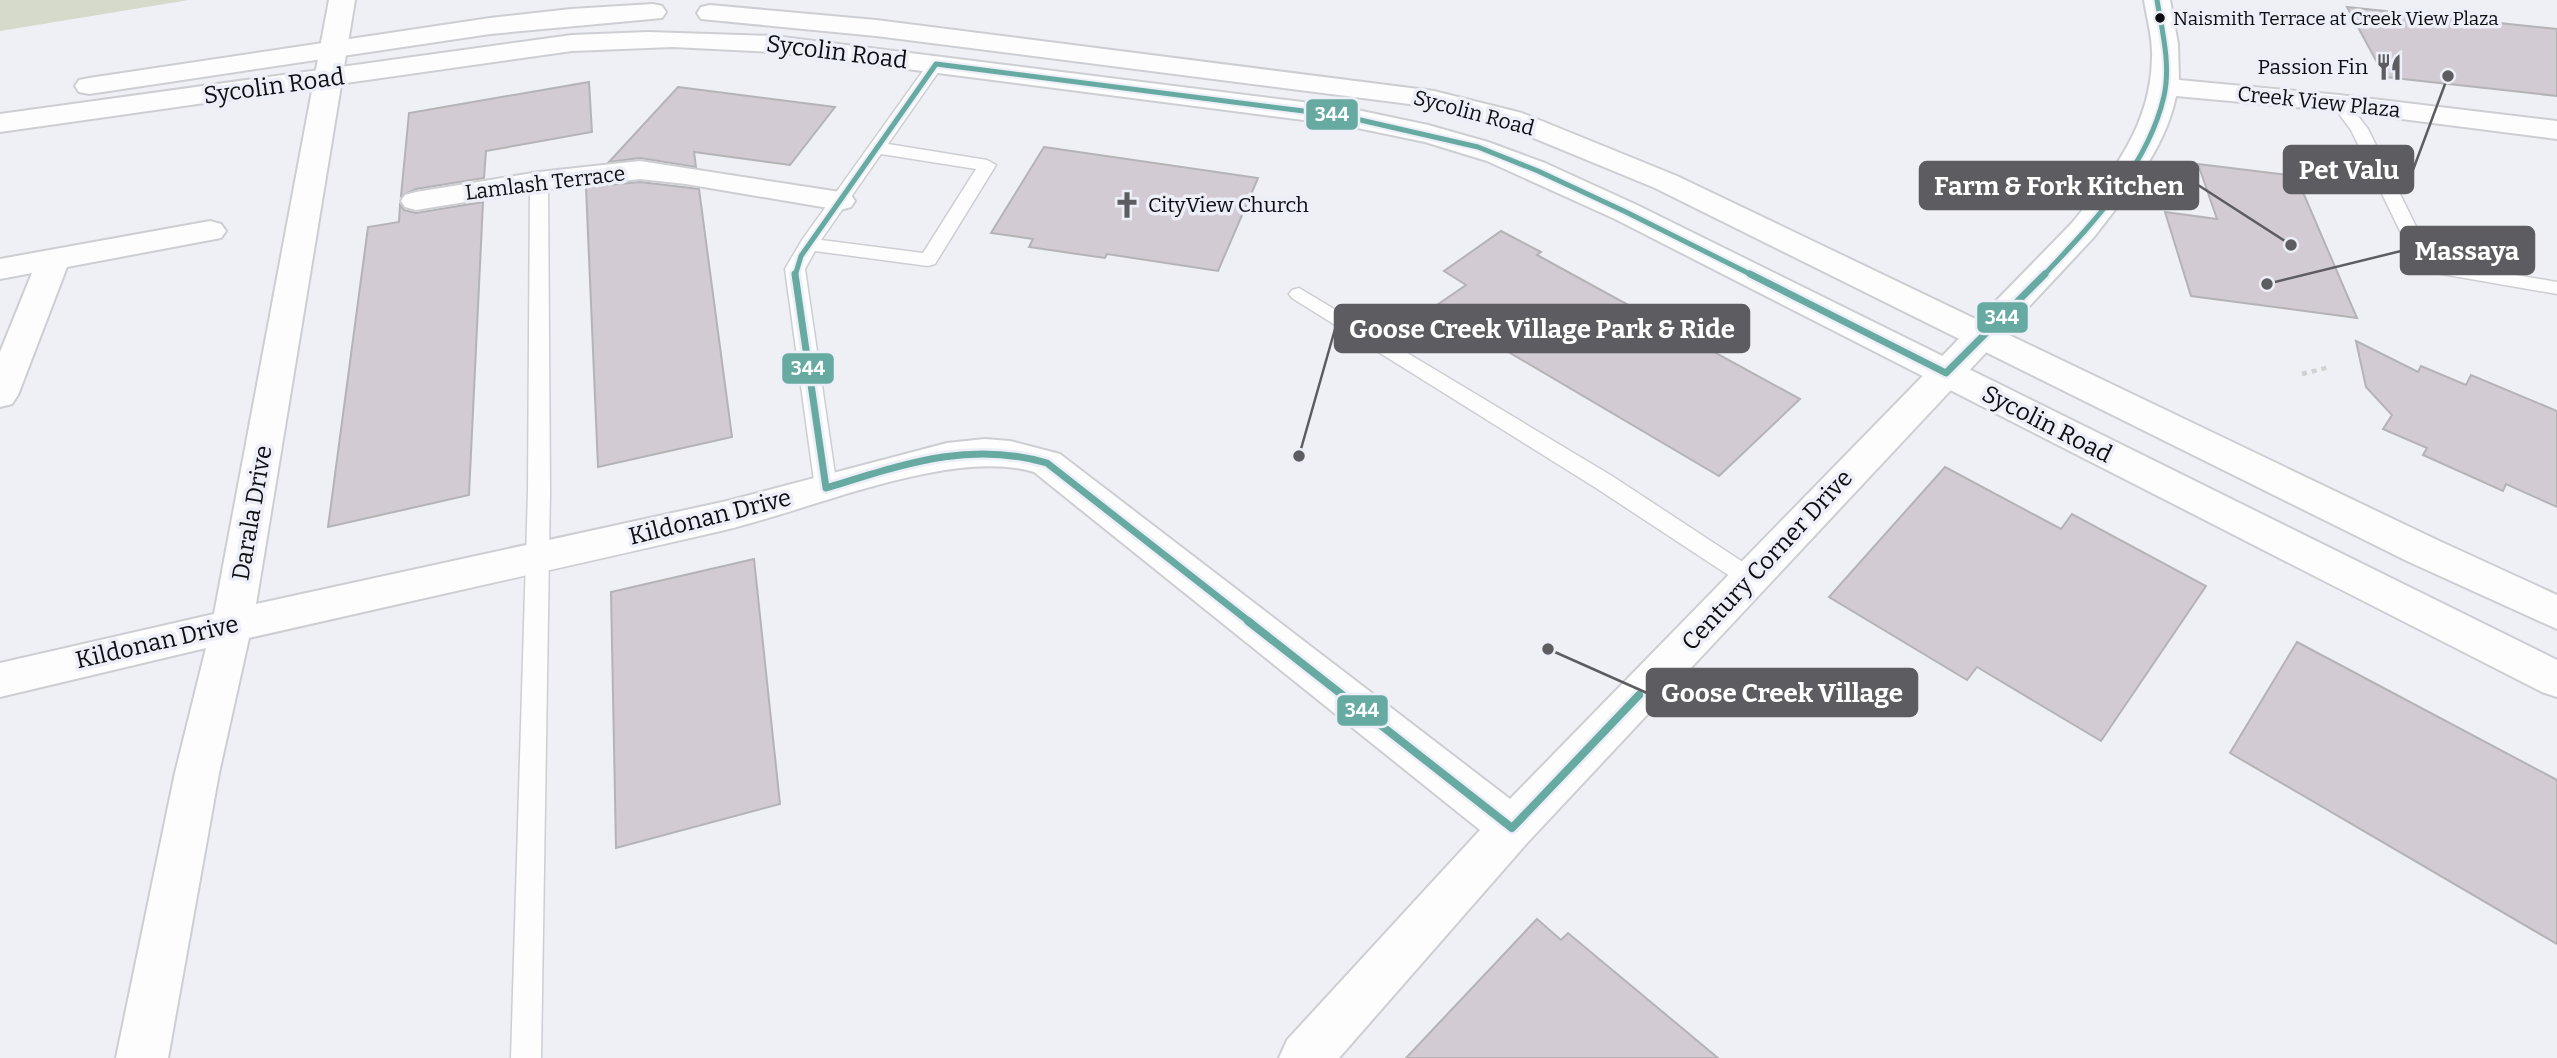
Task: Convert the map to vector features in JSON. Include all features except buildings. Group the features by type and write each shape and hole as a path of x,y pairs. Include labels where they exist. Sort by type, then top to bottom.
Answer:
{"street":[{"name":"Darala Drive","path":"142,1058 197,773 232,624 342,0"},
{"name":"Century Corner Drive","path":"1305,1058 1512,828 2083,230 2138,159 2161,109 2166,58 2157,0"},
{"name":"Sycolin Road","path":"0,123 575,16 683,12 814,21 1434,99 1512,119 1666,182 2557,613"},
{"name":"Sycolin Road","path":"0,100 329,63 644,38 711,38 1343,116 1478,148 1538,171 1626,212 2557,680"},
{"name":"Creek View Plaza","path":"2164,87 2339,103 2557,130"},
{"name":"Lamlash Terrace","path":"416,201 539,181 640,170 686,175 840,201"},
{"path":"0,269 210,231"},
{"path":"0,395 54,259"},
{"name":"Kildonan Drive","path":"0,680 232,624 732,514 947,456 990,452 1021,454 1047,463 1512,828"}],"lane":[{"path":"827,488 795,269 809,244 936,64"},
{"path":"2339,103 2359,129 2426,266 2557,288"},
{"path":"809,244 928,260 987,165 877,148"},
{"path":"526,1058 538,556 539,181"},
{"path":"1299,294 1604,482 1750,578"}],"path":[{"path":"2302,374 2330,367"}],"green space":[{"path":"0,0 189,0 0,31"}],"transit line":[{"name":"344","path":"1639,695 1512,828 1047,463 1020,455 964,453 908,464 826,488 795,281 795,269 801,256 936,64 1343,116 1478,147 1538,171 1626,212 1946,373 2073,244 2132,168 2153,131 2165,83 2163,35 2157,0"}],"place":[{"name":"Naismith Terrace at Creek View Plaza","path":"2160,18"},
{"name":"Passion Fin","path":"2389,67"},
{"name":"Pet Valu","path":"2448,76"},
{"name":"CityView Church","path":"1127,205"},
{"name":"Farm & Fork Kitchen","path":"2291,245"},
{"name":"Massaya","path":"2267,284"},
{"name":"Goose Creek Village Park & Ride","path":"1299,456"},
{"name":"Goose Creek Village","path":"1548,649"}]}
